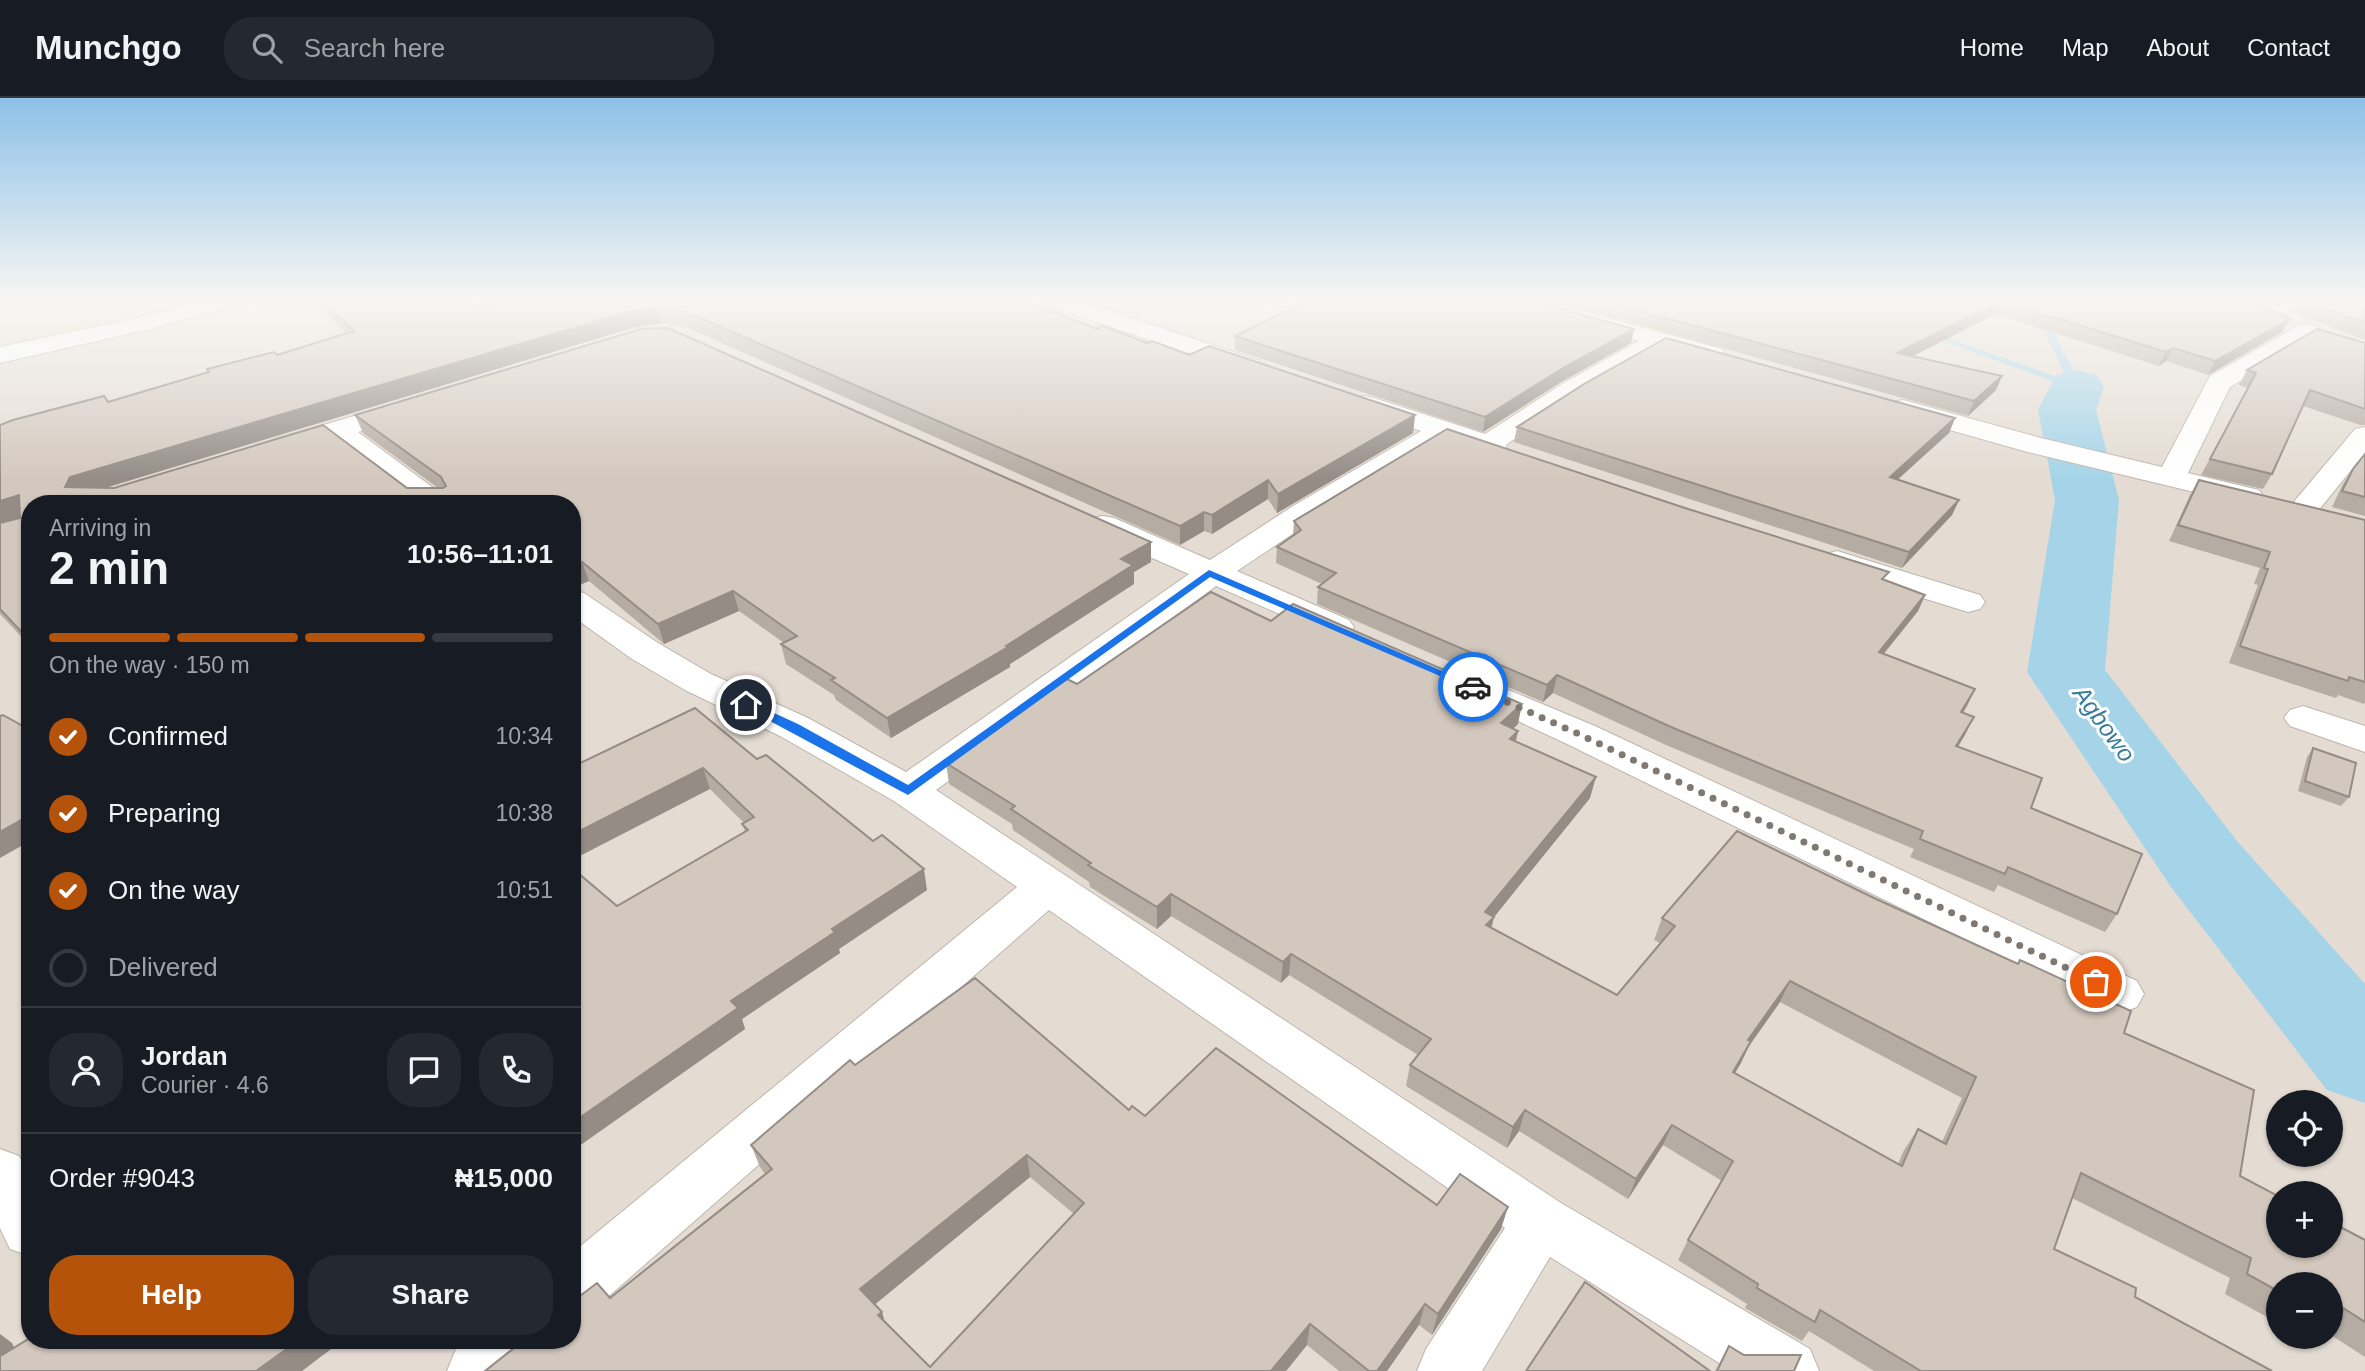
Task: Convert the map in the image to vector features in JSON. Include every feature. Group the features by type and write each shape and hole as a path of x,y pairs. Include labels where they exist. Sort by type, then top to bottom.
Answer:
{"street":[{"path":"1238,361 1272,373"},
{"path":"1338,395 1501,449 1571,390 1622,361"},
{"path":"2171,477 2219,382 2254,361"},
{"path":"1874,400 2035,445 2315,514 2365,435"},
{"path":"258,452 430,402"},
{"path":"337,430 424,495"},
{"path":"908,791 1209,573 1366,472 1443,430"},
{"path":"1074,512 1367,640"},
{"path":"1810,552 1968,602"},
{"path":"581,606 645,651 698,682 794,727 908,791 1541,1221 1788,1371"},
{"path":"1442,672 1593,741 2120,994"},
{"path":"2303,719 2365,740"},
{"path":"581,1282 1048,885"},
{"path":"0,1173 21,1213"},
{"path":"1448,1371 1541,1221"},
{"path":"478,1371 504,1349"}],"shaded area":[{"path":"0,361 2365,361 2365,1371 0,1371"}],"building":[{"path":"237,361 461,361 70,477 65,487 114,488 323,425 407,488 443,488 446,486 441,477 355,415 533,361 743,361 1151,542 1121,559 1133,565 1006,646 1008,647 887,718 831,680 835,678 781,644 797,636 733,591 658,624 581,562 581,495 21,495 21,631 0,609 0,523 20,518 19,495 0,501 0,425 104,396 108,402 209,372 207,369"},
{"path":"800,361 1255,361 1415,415 1278,494 1268,480 1212,515 1204,512 1180,526"},
{"path":"1313,361 1575,361 1485,417"},
{"path":"1624,361 1751,361 1955,418 1890,477 1959,500 1909,552 1517,427"},
{"path":"1827,361 1935,361 2002,376 1974,401"},
{"path":"2262,361 2365,361 2365,409 2310,390 2272,474 2210,459 2256,373 2247,370"},
{"path":"1447,429 1889,572 1882,579 1925,595 1879,652 1975,689 1961,712 1974,717 1956,746 2042,778 2031,808 2142,854 2117,914 2008,867 2005,874 1920,839 1923,831 1671,727 1557,675 1547,685 1318,587 1336,573 1277,547 1301,530 1294,521"},
{"path":"2365,454 2365,497 2342,491 2353,469"},
{"path":"2199,480 2365,520 2365,682 2349,677 2348,681 2240,646 2268,569 2264,568 2270,552 2178,525"},
{"path":"1211,592 1271,621 1293,604 1522,704 1501,723 1518,731 1510,739 1596,777 1485,912 1494,917 1486,925 1617,995 1675,926 1662,918 1737,831 2018,964 2020,960 2131,1011 2124,1033 2254,1090 2240,1176 2266,1190 2266,1258 2343,1258 2343,1228 2365,1240 2365,1322 2343,1308 2343,1272 2266,1272 2266,1284 2247,1274 2251,1258 2081,1173 2054,1249 2136,1288 2135,1297 2272,1371 1921,1371 1820,1310 1815,1322 1757,1288 1758,1284 1688,1240 1733,1161 1672,1125 1636,1179 1525,1110 1513,1127 1410,1065 1431,1039 1291,954 1283,962 1171,894 1157,907 1088,865 1091,863 1011,809 1015,806 946,763 1067,679 1077,684","holes":["1790,981 1976,1077 1946,1144 1918,1129 1902,1166 1733,1072 1751,1041 1748,1040"]},
{"path":"695,708 757,759 766,755 873,841 882,835 924,869 832,929 835,932 731,1001 738,1008 581,1117 581,876 617,906 748,830 742,824 754,817 703,768 581,830 581,763"},
{"path":"3,715 21,725 21,820 0,832 0,716"},
{"path":"2313,748 2356,763 2349,797 2305,781"},
{"path":"975,978 1129,1110 1132,1106 1145,1116 1216,1048 1437,1205 1460,1174 1508,1207 1438,1314 1425,1304 1377,1371 1369,1371 1310,1324 1271,1371 485,1371 513,1349 581,1349 581,1295 597,1283 610,1298 772,1169 751,1145 850,1060 855,1065","holes":["1027,1155 1084,1203 930,1367 878,1315 882,1312 860,1289"]},
{"path":"1585,1282 1710,1371 1526,1371"},
{"path":"21,1343 21,1349 287,1349 256,1371 0,1371 0,1351 2,1355"},
{"path":"1729,1346 1744,1355 1801,1355 1794,1371 1717,1371"}],"waterway":[{"path":"2005,361 2076,387 2064,361"},
{"name":"Agbowo","path":"2076,387 2067,410 2087,500 2066,672 2204,864 2365,1058"}],"way so far":[{"path":"1473,687 1581,735 2096,982"}],"route":[{"path":"746,705 794,727 908,791 1209,573 1473,687"}]}
